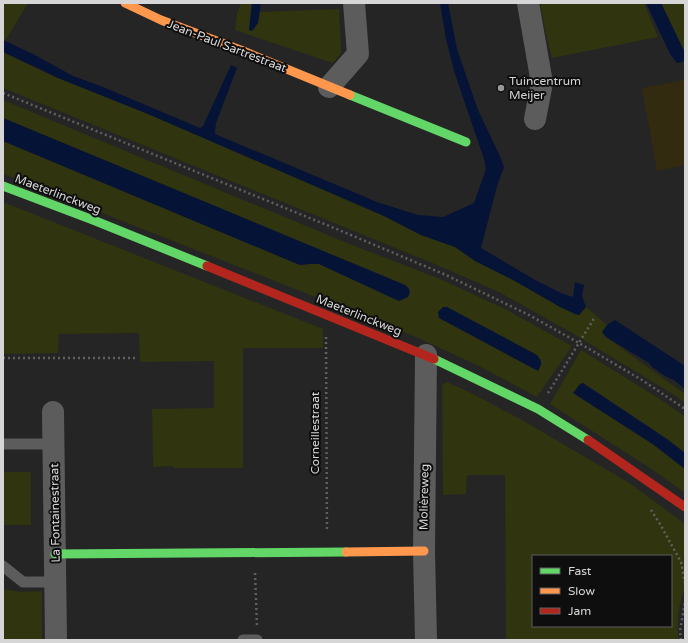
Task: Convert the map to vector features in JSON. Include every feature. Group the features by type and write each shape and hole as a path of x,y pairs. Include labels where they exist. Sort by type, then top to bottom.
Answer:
{"street":[{"name":"Jean-Paul Sartrestraat","path":"125,3 161,20 243,51 466,142"},
{"path":"329,86 358,54 354,3"},
{"path":"528,3 542,83 535,119"},
{"name":"Maeterlinckweg","path":"3,186 137,238 426,355 538,409 578,433 685,507"},
{"name":"Molièreweg","path":"426,355 424,551 426,640"},
{"name":"La Fontainestraat","path":"53,412 56,640"},
{"path":"55,554 424,551"}],"lane":[{"path":"3,444 54,444"},
{"path":"3,566 23,582 55,582"},
{"path":"243,640 257,640"}],"path":[{"path":"3,93 446,275 529,315 579,343 642,380 685,409"},
{"name":"Corneillestraat","path":"326,314 327,552"},
{"path":"538,409 595,317"},
{"path":"3,358 137,358"},
{"path":"648,504 681,562 685,583"},
{"path":"255,552 257,640"},
{"path":"681,640 680,631 685,602"}],"green space":[{"path":"3,3 28,3 5,41 3,40"},
{"path":"241,3 252,3 250,31 252,31 258,23 260,12 339,9 341,53 333,63 235,30 237,13"},
{"path":"540,3 644,3 658,37 552,58"},
{"path":"661,3 685,3 685,53"},
{"path":"3,52 58,78 148,114 384,216 421,235 455,247 475,261 575,314 579,315 586,307 607,325 602,332 606,337 685,394 685,403 572,333 499,292 437,265 3,88"},
{"path":"3,100 347,243 440,279 505,309 572,346 537,397 479,366 416,337 3,174 3,141 300,265 319,264 399,301 405,285 3,118"},
{"path":"3,202 323,329 323,348 243,348 243,468 175,468 172,466 153,467 152,409 214,408 214,361 140,362 139,333 59,334 58,353 3,354"},
{"path":"581,350 663,401 685,417 685,453 667,439 654,445 685,469 685,493 653,470 550,404"},
{"path":"447,382 522,420 631,484 685,524 685,587 679,613 679,640 506,640 505,475 467,475 466,494 443,495 442,385"},
{"path":"3,472 31,472 31,525 3,525"},
{"path":"3,589 21,592 42,591 42,640 3,640"}],"sand":[{"path":"685,80 685,165 657,171 642,88"}],"water":[{"path":"252,3 261,3 258,23 252,31 249,30"},
{"path":"440,3 448,3 457,49 478,110 504,167 497,186 481,248 535,280 561,293 573,297 575,282 584,285 582,296 586,307 579,315 560,307 513,280 475,261 455,247 421,235 384,216 148,114 58,78 3,52 3,40 35,55 73,76 200,128 203,126 231,65 237,68 216,123 215,134 377,202 418,215 443,217 474,203 486,169 484,159 454,71 446,39"},
{"path":"646,3 661,3 685,53 685,60 682,62 677,63 670,54"},
{"path":"3,118 405,285 410,290 410,293 408,297 399,301 319,264 300,265 3,141"},
{"path":"443,307 447,307 537,355 541,363 538,371 439,318 438,312"},
{"path":"615,320 685,366 685,389 674,380 652,367 649,363 606,337 602,332 607,325"},
{"path":"583,383 667,439 685,453 685,469 654,445 573,393 580,384"}],"traffic: fast":[{"path":"350,95 466,142"},
{"path":"3,186 93,220 207,266"},
{"path":"434,359 538,409 588,440"},
{"path":"55,554 346,552"}],"traffic: slow":[{"path":"125,3 161,20 243,51 350,95"},
{"path":"346,552 424,551"}],"traffic: jam":[{"path":"207,266 434,359"},
{"path":"588,440 685,507"}],"place":[{"name":"Tuincentrum Meijer","path":"501,88"}]}
